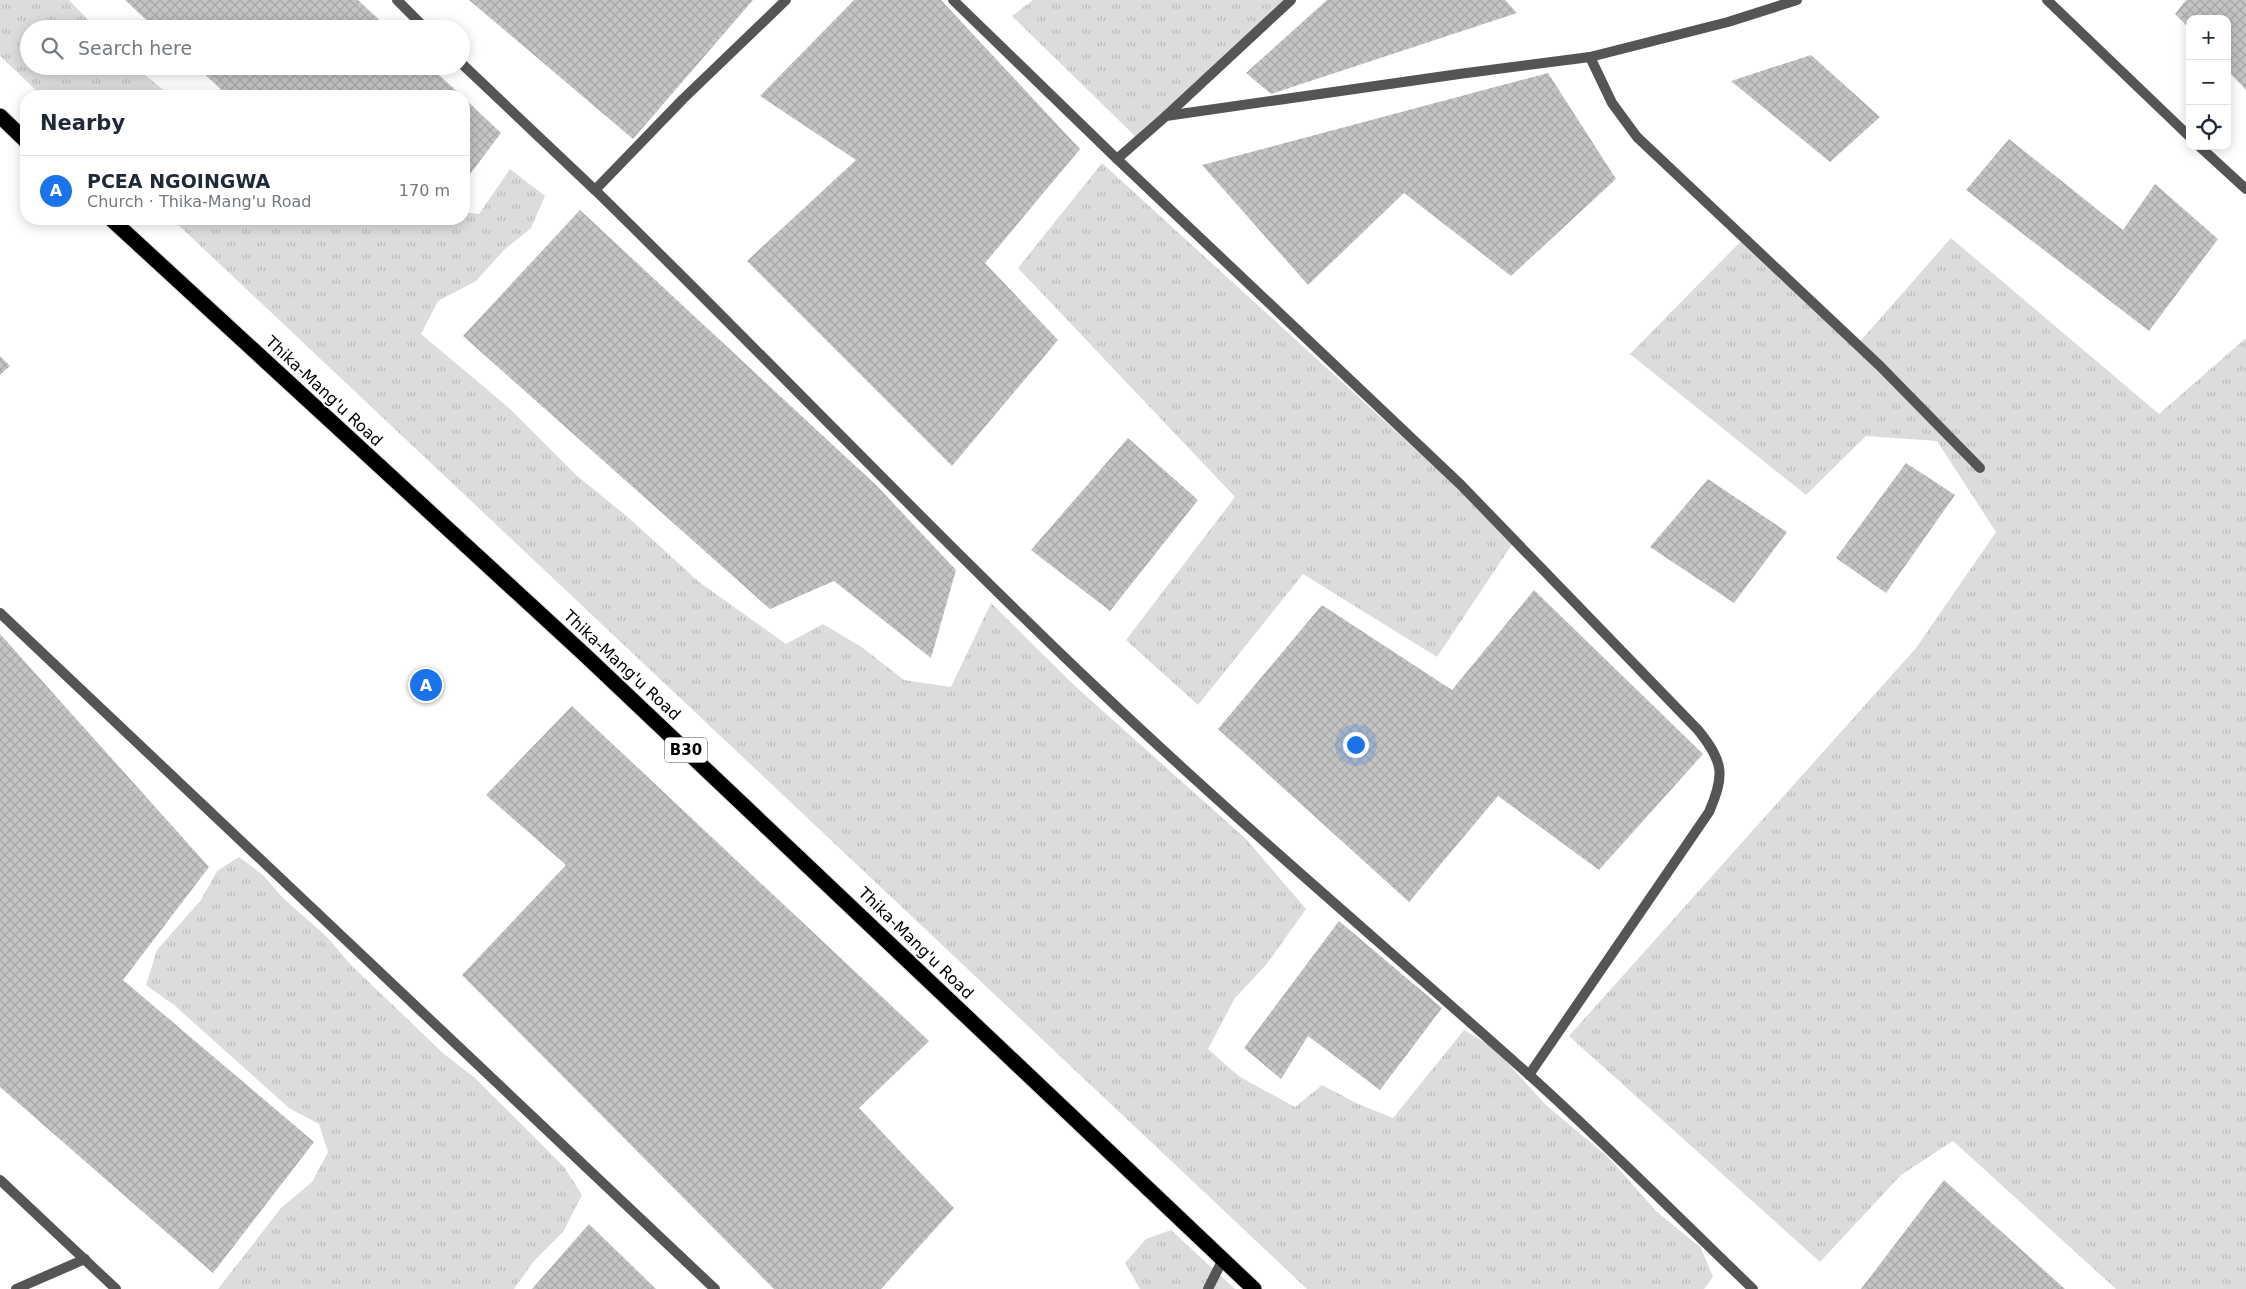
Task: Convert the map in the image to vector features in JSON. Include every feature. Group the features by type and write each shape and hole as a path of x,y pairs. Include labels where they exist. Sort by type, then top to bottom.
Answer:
{"highway":[{"path":"0,116 20,134"},
{"name":"Thika-Mang'u Road","path":"118,225 592,661 1254,1289"}],"street":[{"path":"397,0 417,20"},
{"path":"595,190 683,99 786,0"},
{"path":"953,0 1117,159 1461,486 1685,716 1714,750 1720,767 1719,789 1709,812 1529,1075"},
{"path":"1117,159 1291,0"},
{"path":"1166,116 1590,57 1728,22 1797,0"},
{"path":"2047,0 2186,133"},
{"path":"1590,57 1612,103 1637,137 1880,366 1980,468"},
{"path":"470,72 707,300 882,478 1102,694 1363,930 1529,1075 1753,1289"},
{"path":"2203,150 2246,190"},
{"path":"0,613 715,1289"},
{"path":"0,1180 116,1289"},
{"path":"1208,1289 1223,1258"},
{"path":"16,1289 85,1260"}],"green space":[{"path":"0,0 69,0 88,20 20,20 20,75 145,75 164,90 36,90 0,56"},
{"path":"1033,0 1285,0 1138,139 1012,16"},
{"path":"1102,163 1515,540 1437,657 1303,574 1198,705 1126,640 1235,497 1018,268"},
{"path":"510,169 545,196 531,228 504,250 476,281 438,301 421,334 509,408 576,475 629,518 699,582 786,644 823,624 863,648 904,680 951,687 991,603 1075,686 1246,839 1306,909 1266,965 1235,998 1208,1049 1240,1077 1295,1107 1322,1085 1356,1103 1393,1118 1464,1030 1494,1048 1546,1105 1609,1158 1656,1211 1701,1248 1713,1277 1704,1289 1307,1289 178,225 470,225 470,213 479,214"},
{"path":"1748,234 1857,345 1951,238 2159,414 2246,338 2246,1289 2116,1289 1953,1141 1901,1175 1820,1262 1569,1036 1916,648 1996,532 1937,441 1866,436 1806,495 1630,354"},
{"path":"239,857 263,875 283,898 326,936 352,966 444,1054 475,1078 564,1167 582,1195 563,1232 534,1261 514,1289 218,1289 281,1208 312,1182 328,1152 319,1124 289,1108 174,1005 146,985 157,950 201,900 217,871"},
{"path":"1171,1230 1235,1289 1140,1289 1125,1263 1146,1239"}],"building":[{"path":"125,0 358,0 379,20 146,20"},
{"path":"469,0 753,0 633,139"},
{"path":"854,0 941,0 1080,149 985,263 1058,340 952,466 747,261 856,160 760,96"},
{"path":"1327,0 1505,0 1517,13 1271,94 1246,73"},
{"path":"2186,0 2246,0 2246,90 2231,74 2231,15 2186,15 2186,25 2175,14"},
{"path":"1811,55 1880,117 1830,162 1731,81"},
{"path":"1548,73 1616,179 1511,276 1404,193 1308,285 1202,165"},
{"path":"206,75 439,75 455,90 222,90"},
{"path":"470,104 501,133 470,174"},
{"path":"2009,139 2123,230 2155,184 2218,239 2149,331 1966,190"},
{"path":"580,210 877,486 956,570 931,658 834,581 770,609 463,336"},
{"path":"0,356 10,366 0,375"},
{"path":"1128,438 1198,500 1110,611 1031,550"},
{"path":"1906,463 1955,495 1886,593 1836,558"},
{"path":"1708,479 1787,532 1734,603 1650,547"},
{"path":"1534,590 1703,754 1599,870 1498,796 1409,902 1218,729 1322,605 1452,690"},
{"path":"0,634 209,867 123,980 314,1142 213,1273 0,1087"},
{"path":"572,706 929,1041 859,1108 954,1208 881,1289 774,1289 462,975 566,865 486,795"},
{"path":"1339,921 1442,1008 1380,1090 1308,1036 1281,1079 1244,1048"},
{"path":"1944,1180 2065,1289 1861,1289"},
{"path":"589,1224 656,1289 532,1289"}],"place":[{"name":"PCEA NGOINGWA","path":"426,685"}]}
